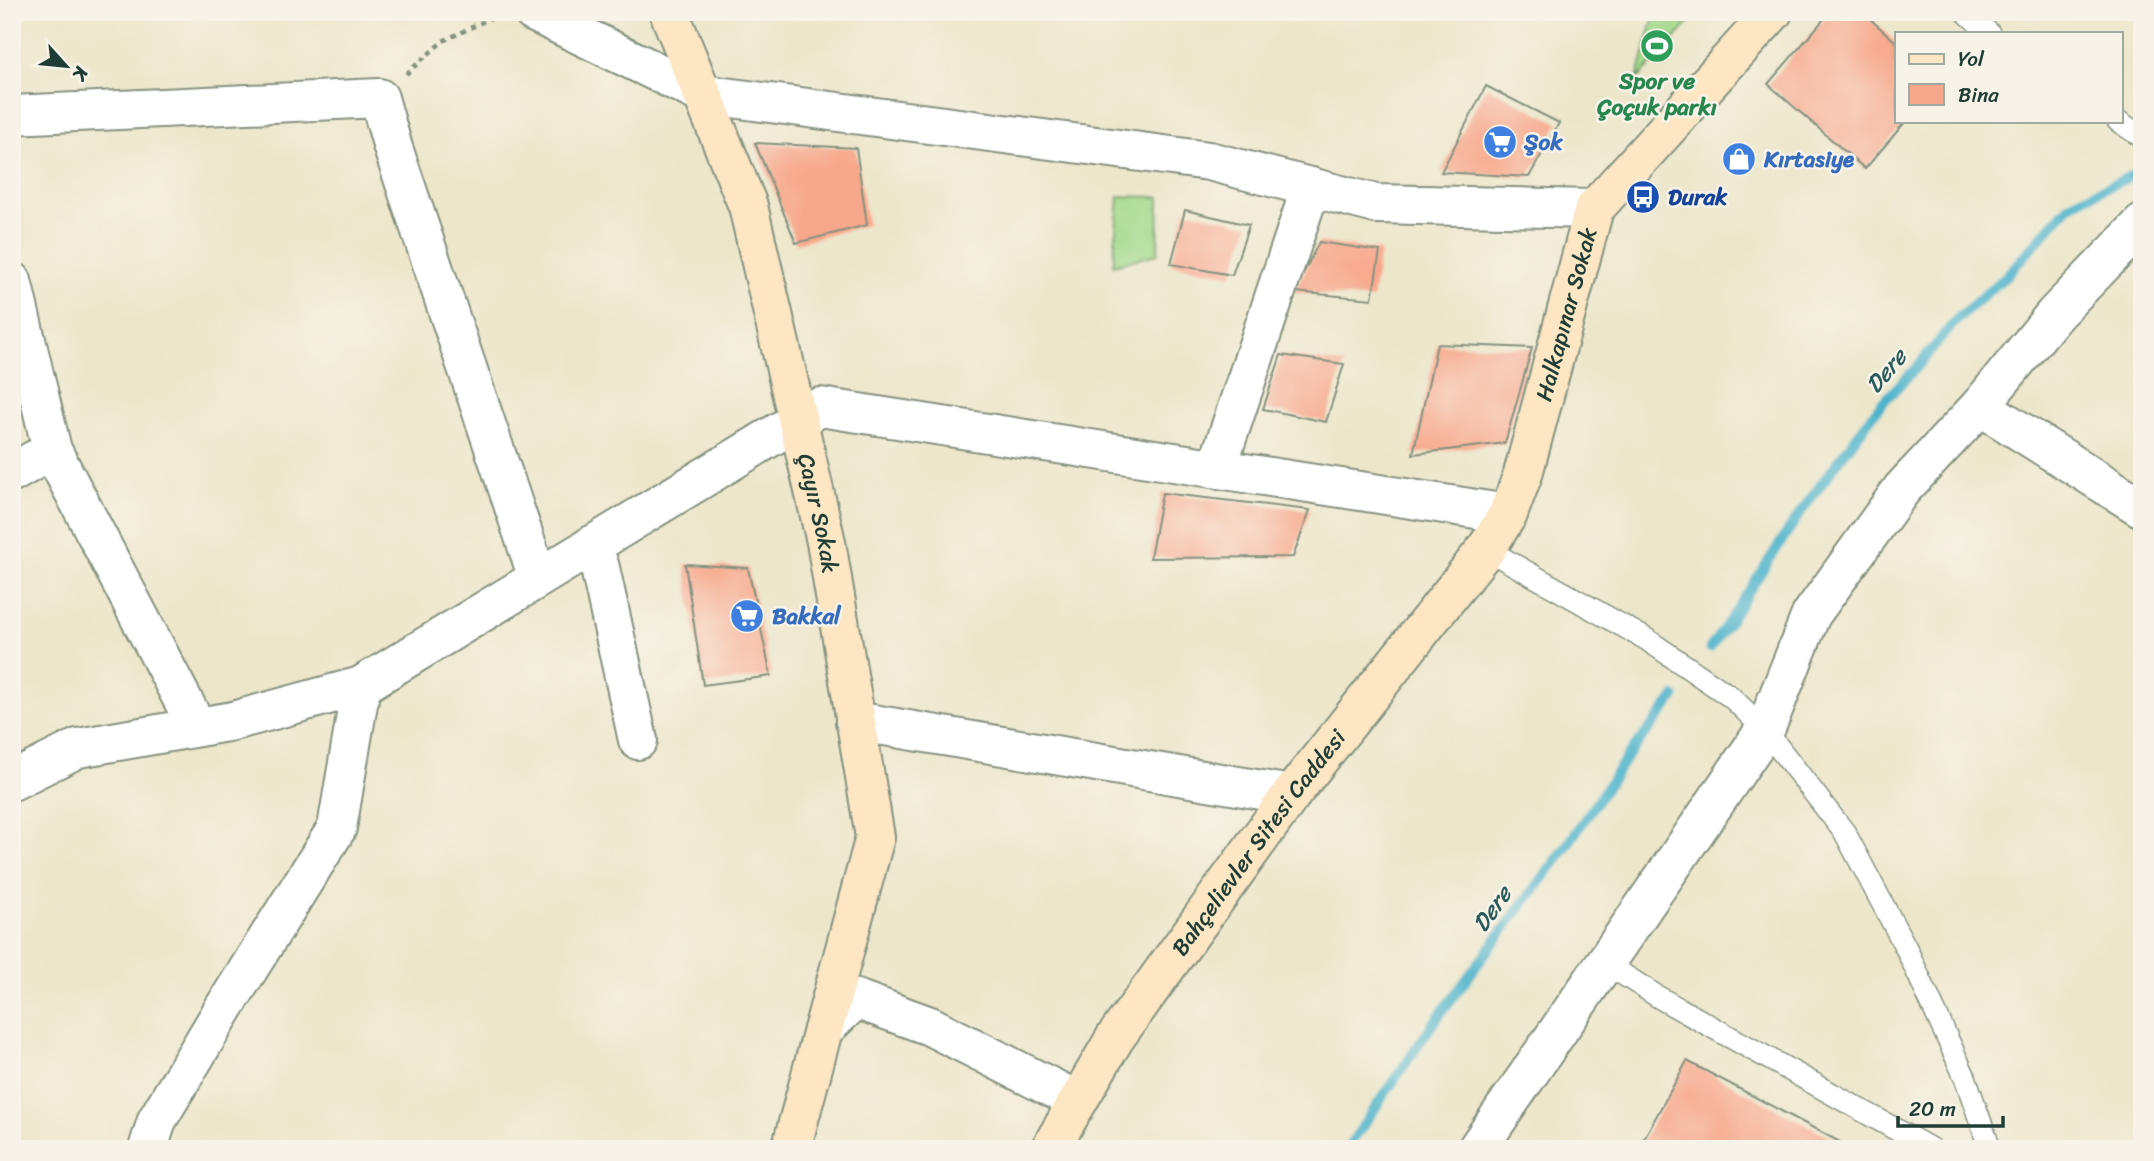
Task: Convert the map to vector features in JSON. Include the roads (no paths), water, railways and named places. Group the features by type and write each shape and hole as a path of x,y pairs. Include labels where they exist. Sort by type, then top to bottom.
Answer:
{"street":[{"path":"533,12 702,94 1209,161 1377,204 1594,209"},
{"name":"Çayır Sokak","path":"669,12 748,206 826,542 875,837 791,1149"},
{"name":"Halkapınar Sokak","path":"1486,549 1508,514 1523,474 1594,209 1773,12"},
{"path":"12,115 379,98 393,148 538,578"},
{"path":"1222,453 1311,187"},
{"path":"1477,1149 1765,730 1811,615 1902,489 1980,406 2055,314 2142,224"},
{"path":"12,281 52,450 197,727"},
{"path":"1980,406 2142,508"},
{"path":"12,781 78,748 233,721 361,686 820,407 1508,514"},
{"path":"12,473 52,450"},
{"path":"592,545 600,568 638,740"},
{"name":"Bahçelievler Sitesi Caddesi","path":"1050,1149 1115,1038 1291,795 1486,549"},
{"path":"148,1149 164,1109 337,828 361,686"},
{"path":"855,722 1291,795"},
{"path":"823,1030 856,999 929,1026 1078,1101"}],"lane":[{"path":"1966,12 1988,32"},
{"path":"2120,122 2142,137"},
{"path":"1486,549 1646,639 1731,698 1765,730 1845,833 1906,948 1965,1077 1990,1149"},
{"path":"1605,963 1660,998 1931,1149"}],"waterway":[{"name":"Dere","path":"1710,648 1798,516 1845,452 1882,403 1918,366 1958,318 2006,276 2071,204 2142,169"},
{"name":"Dere","path":"1347,1149 1432,1025 1566,847 1627,757 1675,697"}],"place":[{"name":"Spor ve Çoçuk parkı","path":"1657,46"},
{"name":"Şok","path":"1500,142"},
{"name":"Kırtasiye","path":"1739,159"},
{"name":"Durak","path":"1643,197"},
{"name":"Bakkal","path":"747,616"}]}
